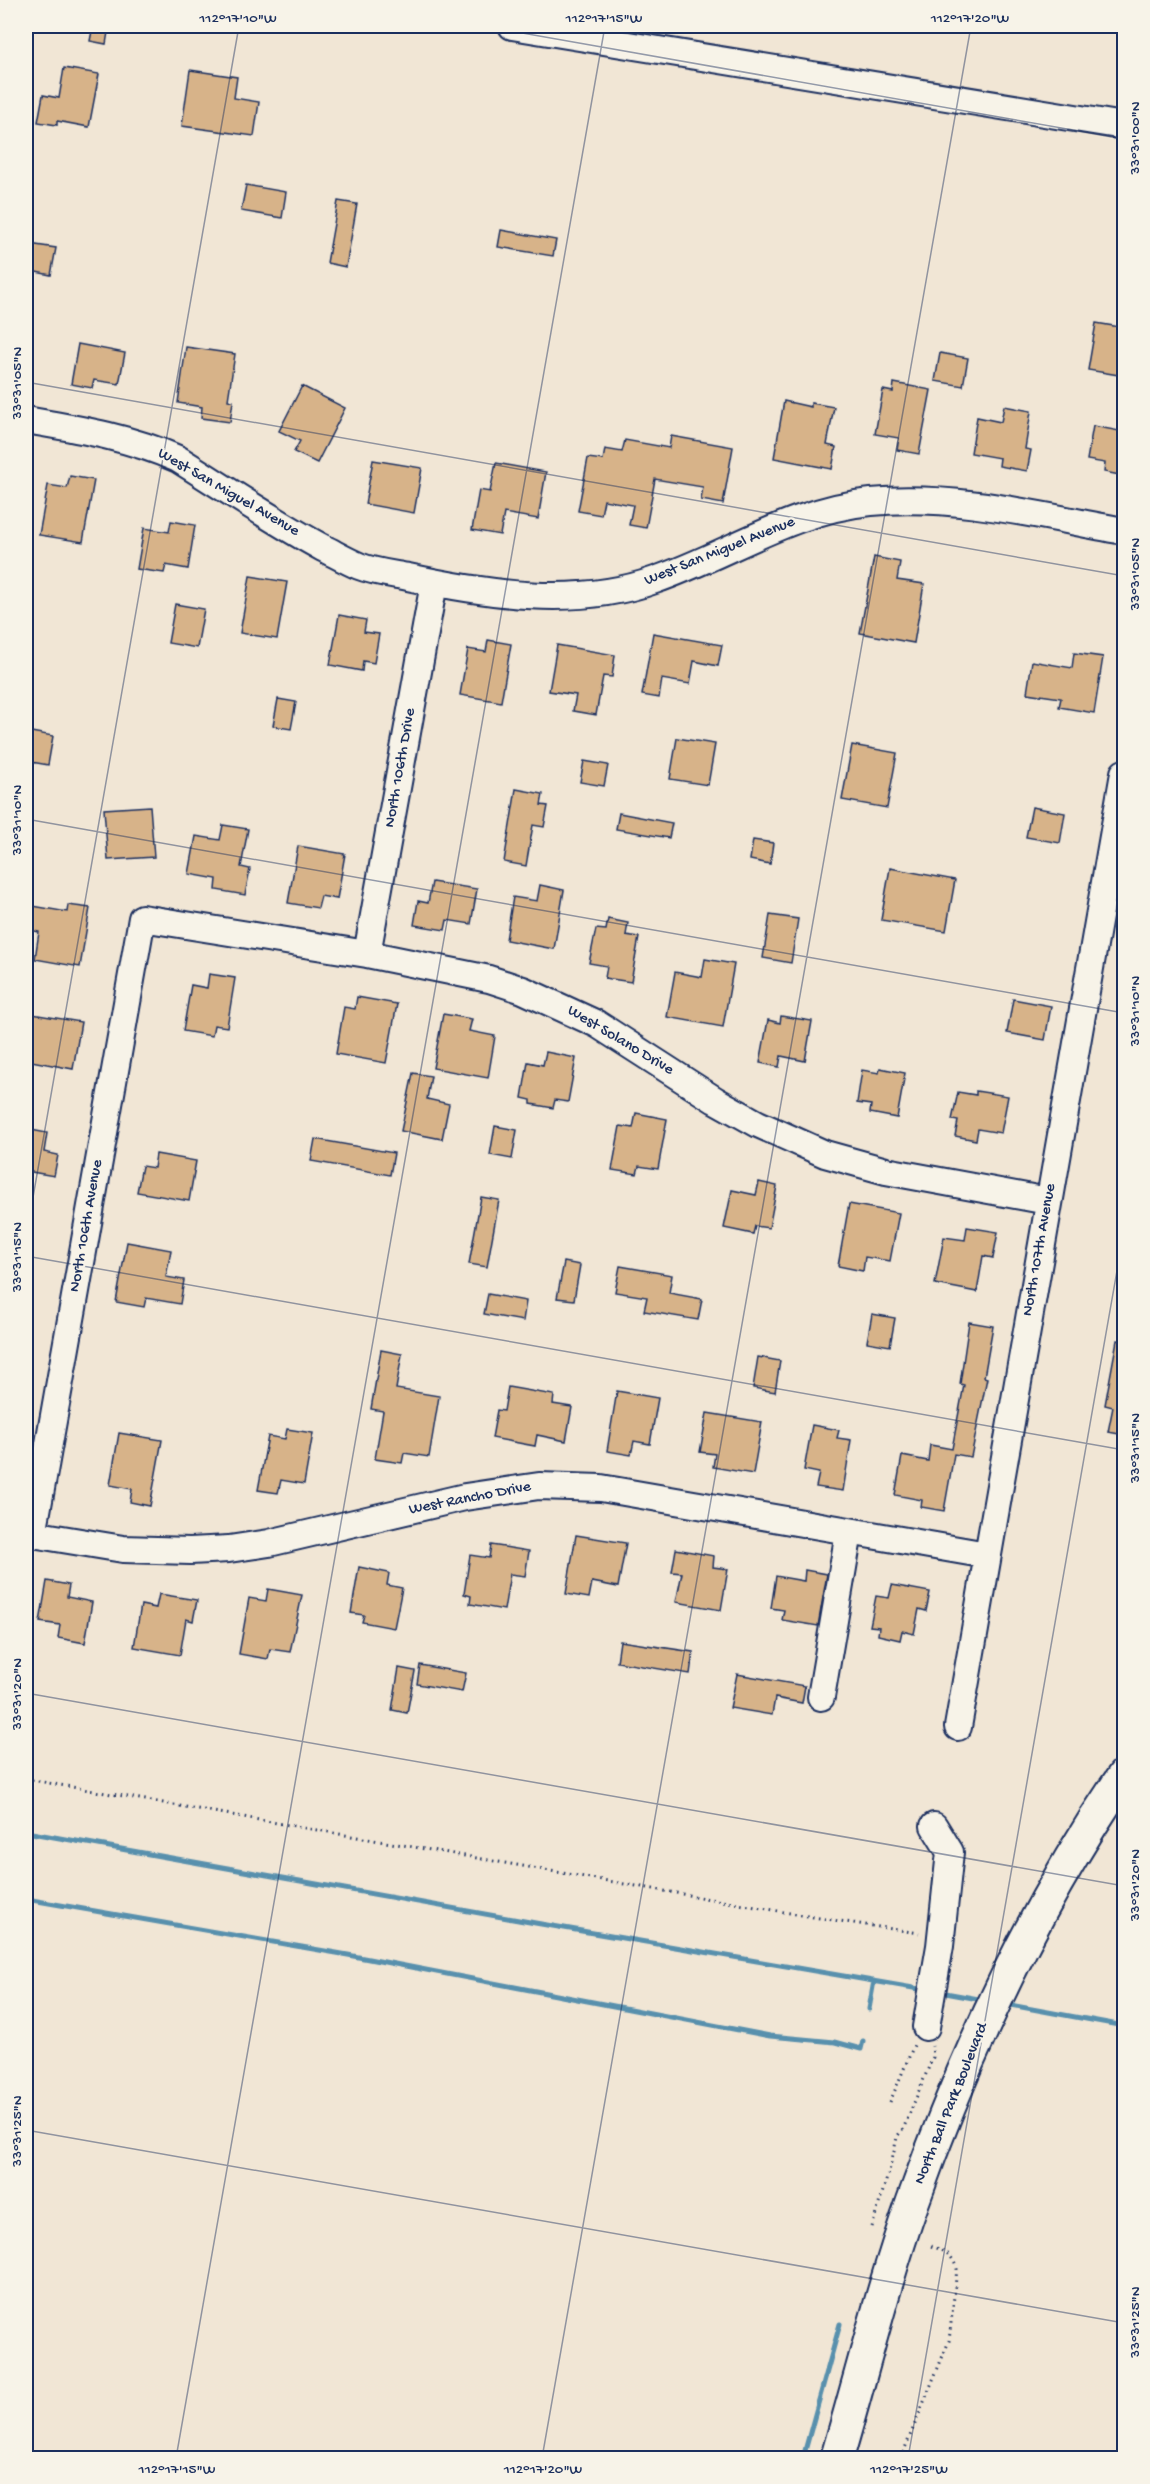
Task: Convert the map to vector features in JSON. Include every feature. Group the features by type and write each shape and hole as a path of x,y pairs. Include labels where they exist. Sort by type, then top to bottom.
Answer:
{"main road":[{"name":"North Ball Park Boulevard","path":"837,2458 901,2236 937,2136 970,2055 1033,1927 1065,1870 1125,1775"}],"street":[{"path":"512,26 1125,126"},
{"name":"West San Miguel Avenue","path":"26,420 113,435 158,450 178,459 291,531 360,567 434,583 519,593 596,595 626,589 682,570 795,520 838,507 871,502 952,501 1125,531"},
{"name":"North 106th Drive","path":"367,954 434,583"},
{"name":"North 107th Avenue","path":"958,1727 1048,1201 1125,773"},
{"name":"West Solano Drive","path":"141,918 367,954 489,979 523,990 567,1009 627,1042 715,1100 758,1124 825,1154 886,1170 1048,1201"},
{"name":"North 106th Avenue","path":"29,1534 141,918"},
{"name":"West Rancho Drive","path":"29,1534 123,1549 190,1551 229,1549 269,1543 465,1497 539,1486 601,1488 987,1555"},
{"path":"821,1697 849,1532"},
{"path":"926,2027 940,1942 950,1852 934,1826"}],"path":[{"path":"26,1779 940,1942"},
{"path":"872,2227 897,2137 904,2127 933,2056 931,2035 926,2027 918,2035 890,2102"},
{"path":"901,2458 949,2341 957,2269 953,2258 943,2250 931,2246"}],"building":[{"path":"93,26 109,26 106,44 90,41"},
{"path":"64,68 99,74 89,127 57,121 57,125 38,122 43,95 59,98"},
{"path":"190,70 237,77 234,98 259,102 254,136 182,126"},
{"path":"246,185 286,192 282,218 241,211"},
{"path":"338,201 357,204 346,267 327,263"},
{"path":"501,230 556,240 553,256 498,247"},
{"path":"29,244 56,248 51,275 26,270"},
{"path":"1096,323 1125,328 1125,376 1088,370"},
{"path":"78,344 125,353 119,384 94,380 92,388 71,384"},
{"path":"186,347 235,354 228,400 233,401 230,422 201,418 202,407 178,403"},
{"path":"940,353 968,358 963,386 935,381"},
{"path":"894,383 931,390 919,454 897,450 899,438 875,434 883,390 893,392"},
{"path":"302,386 345,408 317,463 294,452 300,441 279,431"},
{"path":"784,401 811,407 811,403 834,407 827,445 836,447 832,469 774,458"},
{"path":"1004,406 1031,411 1025,449 1031,450 1027,471 999,466 1000,458 971,453 977,417 1001,422"},
{"path":"1093,426 1125,432 1125,476 1104,472 1105,463 1087,460"},
{"path":"671,436 733,447 723,504 701,500 703,487 655,479 646,528 629,525 633,505 604,500 601,515 578,511 588,458 603,460 605,449 622,452 625,440 669,448"},
{"path":"373,460 422,468 414,513 365,504"},
{"path":"496,463 546,472 538,519 504,513 500,535 472,530 479,490 490,492"},
{"path":"70,476 94,480 83,542 39,535 48,485 67,488"},
{"path":"171,521 195,525 188,569 166,565 164,573 137,569 144,528 169,532"},
{"path":"874,557 900,562 897,580 924,584 914,643 860,633"},
{"path":"250,576 287,582 277,639 240,633"},
{"path":"175,604 204,609 197,648 168,643"},
{"path":"339,615 366,620 364,632 379,634 374,663 363,661 362,671 330,665"},
{"path":"653,633 722,645 718,666 694,661 690,684 662,679 659,698 642,695"},
{"path":"488,640 511,644 501,702 460,695 468,649 486,652"},
{"path":"557,645 615,655 612,677 603,676 596,715 573,711 576,695 549,691"},
{"path":"1074,653 1103,657 1094,713 1059,707 1061,698 1027,693 1032,661 1072,668"},
{"path":"278,699 296,702 291,729 273,726"},
{"path":"26,731 53,736 48,765 26,761"},
{"path":"677,738 715,744 708,785 670,779"},
{"path":"852,745 897,753 887,808 842,800"},
{"path":"584,761 608,765 604,786 580,782"},
{"path":"516,789 543,794 541,805 548,806 544,827 533,825 526,866 504,862"},
{"path":"150,806 154,857 108,860 104,809"},
{"path":"1032,807 1065,813 1060,843 1026,837"},
{"path":"619,813 672,823 669,838 616,829"},
{"path":"223,825 248,829 241,867 250,869 245,895 216,890 217,879 189,874 196,836 220,840"},
{"path":"753,840 773,843 770,864 750,860"},
{"path":"298,846 345,854 337,899 321,896 318,908 288,903"},
{"path":"890,868 955,880 946,931 881,920"},
{"path":"432,882 477,889 471,924 447,920 445,930 414,925 418,901 428,903"},
{"path":"540,885 564,890 554,949 506,940 513,897 537,901"},
{"path":"27,905 67,912 68,905 90,908 80,967 35,959 39,932 26,929"},
{"path":"770,915 798,919 791,963 763,958"},
{"path":"608,919 628,923 626,935 639,937 631,982 605,978 607,966 589,963 596,929 606,930"},
{"path":"705,959 734,964 723,1027 667,1017 675,972 702,977"},
{"path":"209,974 235,978 227,1027 214,1025 212,1036 183,1031 191,985 207,988"},
{"path":"357,997 397,1004 386,1063 336,1054 344,1007 355,1009"},
{"path":"1013,999 1051,1006 1045,1040 1007,1033"},
{"path":"26,1013 81,1022 73,1069 26,1060"},
{"path":"443,1014 472,1019 469,1031 495,1036 488,1078 433,1068"},
{"path":"781,1016 812,1021 805,1061 781,1056 779,1067 760,1063 768,1020 780,1023"},
{"path":"546,1052 576,1058 568,1102 555,1100 553,1108 531,1104 531,1100 522,1098 528,1062 543,1065"},
{"path":"880,1068 905,1073 897,1118 870,1113 871,1105 857,1103 862,1070 879,1073"},
{"path":"413,1073 431,1076 427,1099 449,1104 442,1139 401,1131"},
{"path":"976,1091 1008,1096 1001,1133 978,1129 976,1140 955,1136 958,1121 952,1120 958,1092 976,1095"},
{"path":"636,1113 667,1119 658,1169 639,1166 637,1174 612,1170 620,1126 633,1128"},
{"path":"495,1126 517,1130 512,1159 490,1155"},
{"path":"26,1129 47,1133 44,1152 58,1155 54,1176 26,1171"},
{"path":"315,1139 394,1153 390,1175 311,1161"},
{"path":"156,1154 196,1161 189,1201 137,1192 142,1166 154,1168"},
{"path":"759,1182 777,1186 769,1228 755,1226 753,1234 724,1228 732,1190 756,1195"},
{"path":"481,1197 499,1200 487,1267 469,1264"},
{"path":"849,1204 899,1213 890,1261 865,1257 863,1271 838,1266"},
{"path":"967,1227 998,1232 993,1258 983,1256 977,1292 935,1284 944,1237 965,1240"},
{"path":"127,1242 171,1250 166,1277 184,1280 180,1304 146,1298 144,1307 116,1302"},
{"path":"564,1262 580,1265 574,1300 557,1298"},
{"path":"620,1266 672,1275 669,1293 702,1299 698,1320 644,1311 647,1297 615,1292"},
{"path":"488,1294 526,1301 523,1321 484,1314"},
{"path":"872,1314 895,1318 890,1346 867,1342"},
{"path":"969,1322 993,1326 984,1377 987,1378 971,1457 954,1454 944,1511 921,1507 922,1500 895,1495 902,1456 928,1461 930,1445 952,1449 964,1385 960,1384"},
{"path":"1117,1340 1125,1341 1125,1435 1108,1432 1113,1407 1105,1405"},
{"path":"381,1350 402,1354 396,1389 439,1396 429,1457 404,1453 402,1463 375,1459 383,1411 371,1409"},
{"path":"758,1357 780,1361 775,1392 753,1388"},
{"path":"508,1387 554,1395 553,1404 572,1407 566,1441 537,1435 535,1446 492,1438 497,1410 504,1411"},
{"path":"617,1391 658,1398 650,1444 634,1441 631,1455 607,1451"},
{"path":"707,1413 762,1422 753,1474 713,1467 715,1454 700,1452"},
{"path":"812,1425 839,1430 837,1438 851,1440 843,1491 816,1487 819,1473 804,1470"},
{"path":"287,1429 313,1433 304,1484 281,1480 278,1493 258,1490 268,1436 285,1439"},
{"path":"119,1433 162,1440 150,1506 130,1502 132,1489 110,1485"},
{"path":"576,1535 626,1543 618,1587 592,1582 589,1598 566,1594"},
{"path":"491,1545 529,1551 525,1576 510,1574 504,1610 470,1604 471,1596 464,1594 470,1555 489,1558"},
{"path":"676,1549 714,1556 713,1567 728,1569 721,1610 676,1602 682,1573 672,1572"},
{"path":"359,1567 389,1573 387,1585 402,1588 394,1628 362,1622 364,1615 351,1613"},
{"path":"805,1570 827,1574 818,1626 782,1620 784,1610 771,1608 776,1576 804,1581"},
{"path":"47,1581 69,1585 67,1597 92,1602 85,1643 58,1638 60,1625 40,1622"},
{"path":"892,1585 930,1592 926,1611 919,1609 914,1634 902,1631 900,1640 878,1635 879,1627 870,1626 876,1596 889,1598"},
{"path":"268,1589 302,1595 290,1652 270,1649 268,1659 239,1654 249,1598 266,1601"},
{"path":"159,1594 197,1600 193,1621 186,1619 180,1655 134,1647 141,1605 156,1608"},
{"path":"620,1641 693,1652 690,1674 617,1662"},
{"path":"420,1665 466,1673 462,1692 417,1684"},
{"path":"399,1668 415,1671 407,1713 392,1710"},
{"path":"737,1674 805,1686 802,1703 775,1698 772,1715 730,1708"}],"waterway":[{"path":"26,1832 925,1990"},
{"path":"26,1899 348,1955 770,2036 835,2042 861,2049 863,2041"},
{"path":"869,2009 874,1981"},
{"path":"940,1992 984,2000"},
{"path":"1005,2004 1124,2026"},
{"path":"803,2458 840,2324"}]}
